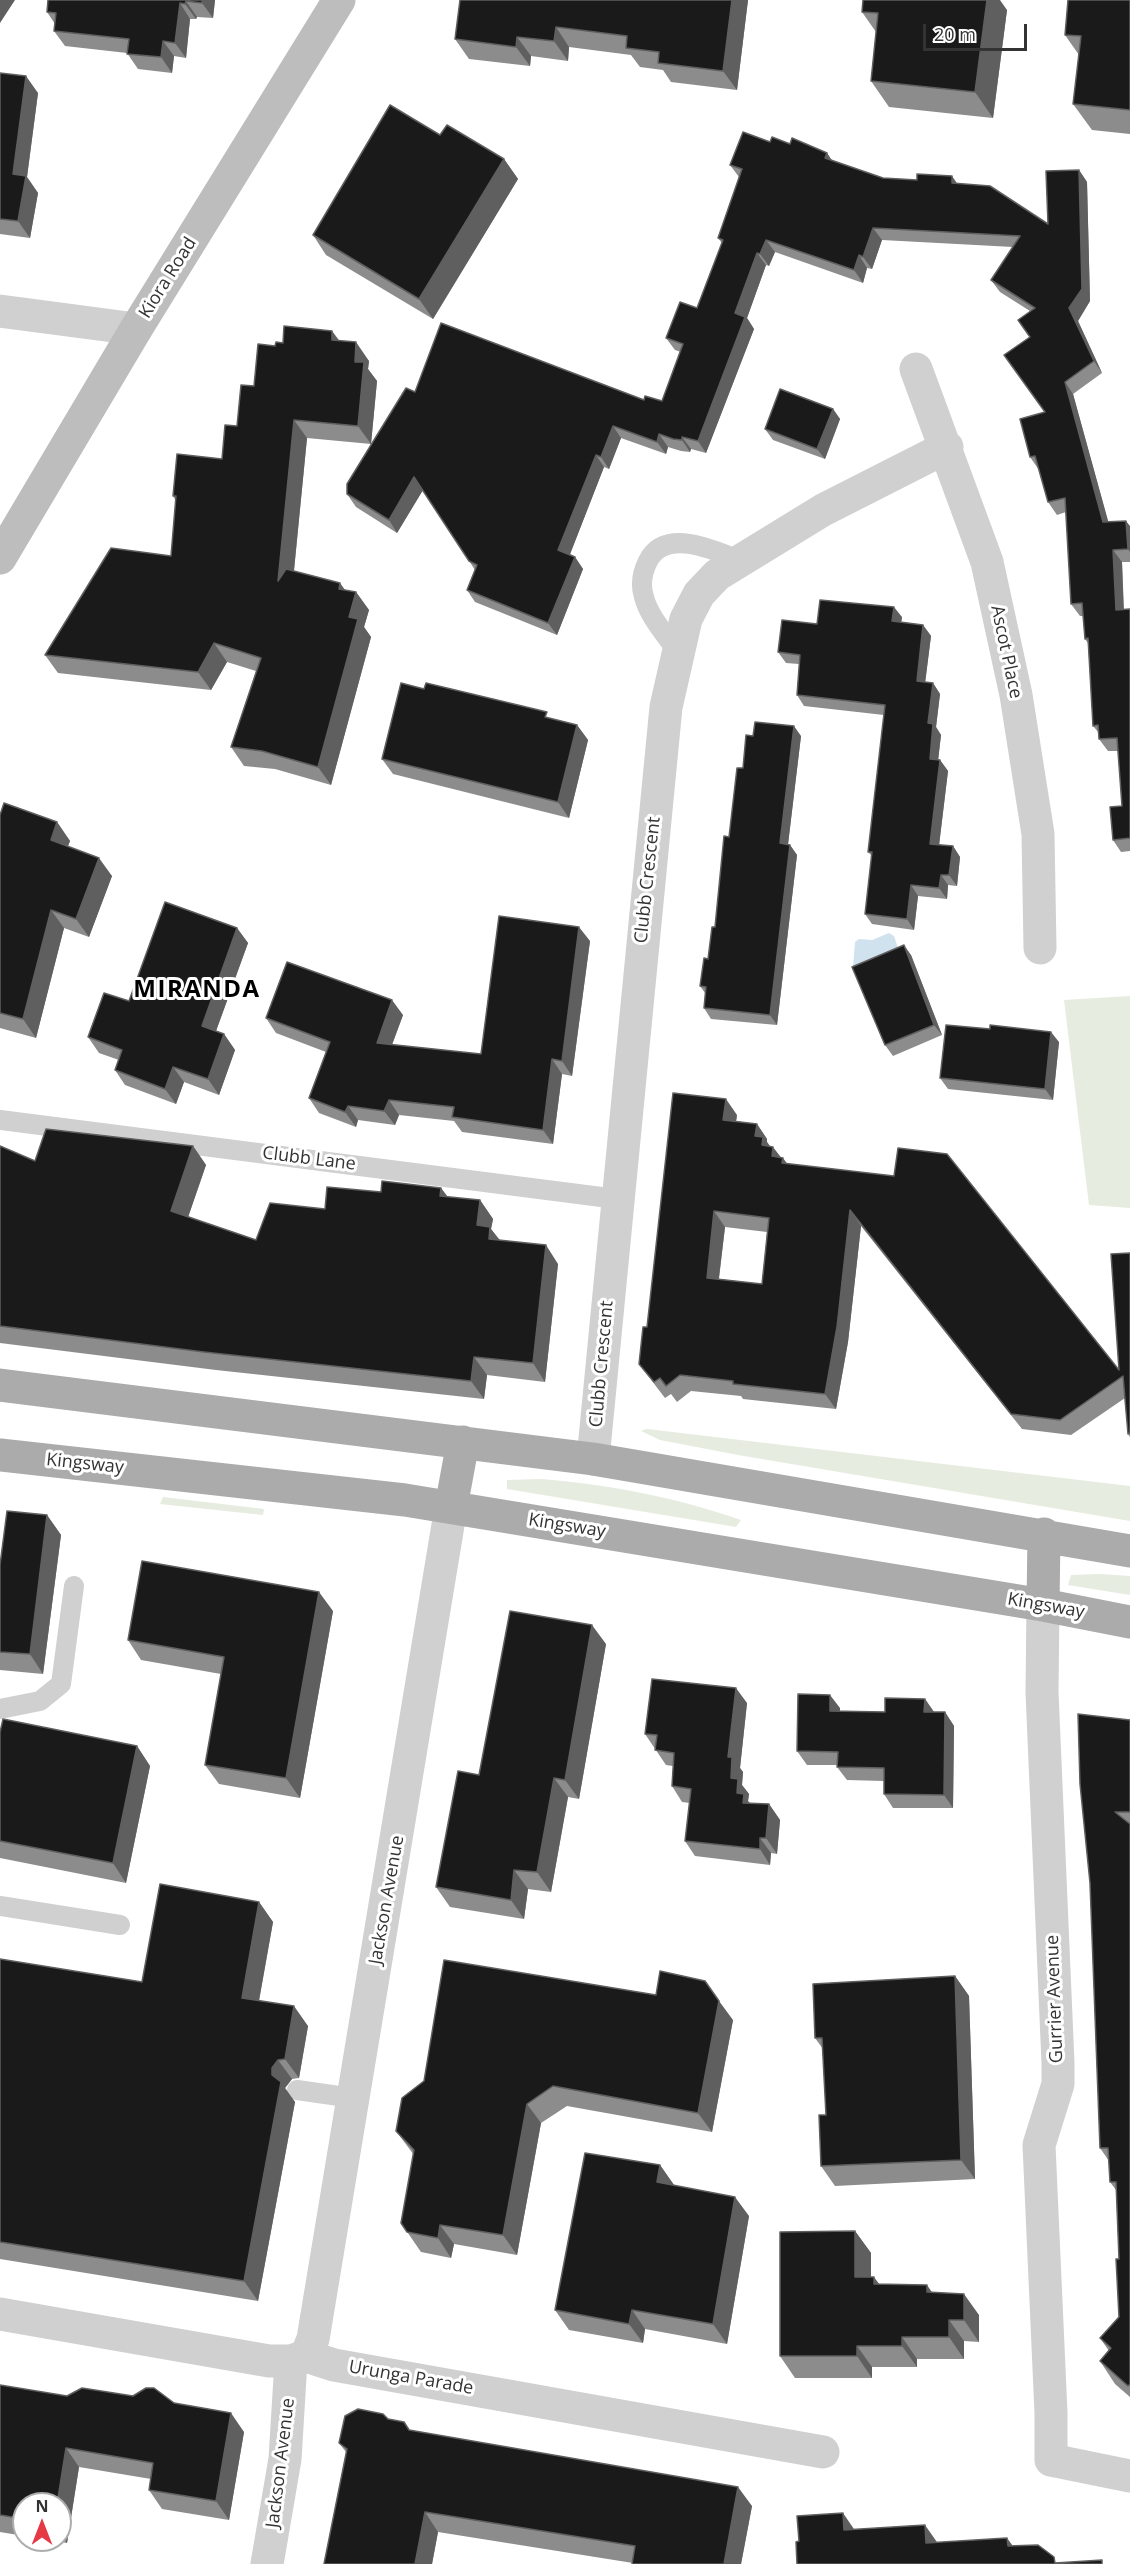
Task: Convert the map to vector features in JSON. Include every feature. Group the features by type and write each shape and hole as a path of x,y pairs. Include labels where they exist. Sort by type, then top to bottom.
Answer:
{"main road":[{"name":"Kiora Road","path":"0,558 136,329 339,0"},
{"path":"0,1385 594,1459 1044,1534 1130,1551"},
{"name":"Jackson Avenue","path":"451,1507 463,1442"},
{"name":"Kingsway","path":"0,1455 451,1507 1043,1605 1130,1622"},
{"name":"Gurrier Avenue","path":"1043,1605 1044,1534"}],"street":[{"path":"0,311 136,329"},
{"name":"Ascot Place","path":"916,369 947,447 987,562 1016,695 1038,834 1040,948"},
{"name":"Clubb Crescent","path":"594,1459 617,1199 666,707 686,619 699,594 717,575 823,510 947,447"},
{"name":"Jackson Avenue","path":"267,2564 285,2459 298,2359 313,2338 451,1507"},
{"name":"Gurrier Avenue","path":"1043,1605 1042,1692 1058,2063 1058,2084 1040,2145 1052,2413 1051,2460 1130,2476"},
{"name":"Urunga Parade","path":"0,2314 269,2361 298,2359 334,2364 823,2452"}],"lane":[{"path":"678,653 644,597 642,573 652,553 666,546 684,543 708,547 741,561"},
{"name":"Clubb Lane","path":"0,1120 617,1199"},
{"path":"0,1708 40,1701 61,1684 74,1586"},
{"path":"0,1906 120,1925"},
{"path":"297,2090 353,2098"}],"shaded area":[{"path":"1130,996 1130,1208 1089,1205 1064,1000"},
{"path":"647,1429 1130,1486 1130,1521 738,1455 660,1440 641,1431"},
{"path":"542,1479 643,1493 741,1520 736,1527 507,1489 507,1480"},
{"path":"163,1497 264,1509 263,1515 160,1504"},
{"path":"1071,1575 1130,1576 1130,1595 1068,1585"}],"water":[{"path":"889,933 894,936 898,948 853,968 855,942 859,939 872,940"}],"building":[{"path":"48,0 202,0 202,3 186,1 185,4 180,3 175,43 163,41 161,57 127,54 129,39 54,31 56,13 47,12"},
{"path":"460,0 732,0 723,71 658,63 659,52 626,48 627,36 556,27 554,41 517,37 516,47 455,39"},
{"path":"863,0 987,0 975,92 871,81 878,13 862,12"},
{"path":"1068,0 1130,0 1130,110 1073,104 1081,36 1065,35"},
{"path":"0,73 26,76 13,174 26,176 18,221 0,219"},
{"path":"390,105 440,135 447,125 504,159 419,299 313,235"},
{"path":"743,132 770,142 772,137 790,144 792,138 827,153 825,158 883,178 917,180 917,174 952,176 952,183 990,186 1048,224 1046,171 1079,170 1082,289 1069,308 1094,361 1065,382 1103,522 1126,521 1128,549 1113,550 1116,610 1130,609 1130,838 1113,840 1110,807 1122,806 1117,738 1099,739 1098,725 1093,726 1088,638 1085,639 1082,603 1071,604 1065,498 1048,502 1035,456 1030,457 1020,419 1045,412 1004,355 1030,337 1018,320 1035,308 991,280 1020,236 873,228 863,257 859,255 854,270 766,240 760,254 757,253 735,313 745,317 698,441 682,437 682,440 673,439 659,434 657,442 613,426 601,457 596,455 558,550 575,557 548,623 467,590 477,565 469,561 414,477 389,520 347,494 347,484 406,388 415,392 441,323 644,400 645,396 662,401 683,344 666,338 680,302 697,308 723,240 718,238 742,169 730,165"},
{"path":"284,326 332,331 332,340 356,342 355,362 364,362 358,426 294,420 278,581 286,569 340,583 339,589 356,592 349,617 358,619 318,767 262,751 231,747 261,658 214,643 198,672 45,655 111,548 171,556 177,454 222,459 225,425 237,426 241,385 254,386 258,344 275,346 276,342 283,343"},
{"path":"780,389 833,409 817,449 765,429"},
{"path":"820,600 894,607 892,621 923,625 917,681 933,683 928,723 933,724 930,759 940,760 930,844 953,846 949,875 941,875 939,888 911,885 907,919 865,914 872,852 868,852 885,705 797,695 800,655 778,652 782,620 817,624"},
{"path":"401,683 424,689 426,683 547,712 545,717 577,725 558,802 382,759"},
{"path":"755,722 794,726 780,843 790,845 770,1015 704,1008 706,987 700,986 704,958 708,959 712,927 715,927 724,836 729,837 737,768 743,768 746,735 753,736"},
{"path":"4,803 57,822 51,840 99,858 76,919 51,910 23,1019 0,1013 0,815"},
{"path":"165,902 237,928 202,1026 224,1034 208,1079 173,1067 165,1089 115,1070 122,1050 88,1037 104,993 129,1001"},
{"path":"499,916 579,927 562,1061 552,1059 543,1130 452,1117 454,1107 389,1100 384,1111 348,1106 345,1112 309,1098 330,1042 266,1018 287,962 392,1000 377,1043 481,1054"},
{"path":"904,945 934,1025 885,1045 852,967"},
{"path":"946,1025 990,1029 990,1025 1051,1032 1045,1089 940,1078"},
{"path":"673,1093 726,1099 723,1120 757,1124 755,1136 763,1137 762,1145 773,1147 772,1156 783,1158 782,1163 894,1176 898,1148 947,1154 1119,1370 1111,1254 1130,1253 1130,1433 1128,1434 1123,1376 1060,1420 1011,1414 850,1210 837,1327 825,1394 733,1384 733,1381 680,1375 666,1386 660,1378 654,1382 639,1364 643,1327 647,1327","holes":["714,1211 769,1218 762,1284 707,1278"]},
{"path":"46,1129 193,1146 171,1211 256,1240 270,1203 325,1209 327,1187 381,1192 382,1181 441,1188 440,1196 480,1200 477,1225 490,1227 489,1239 546,1245 533,1363 474,1357 471,1381 204,1352 0,1326 0,1146 35,1161"},
{"path":"7,1511 47,1515 30,1654 0,1652 0,1565"},
{"path":"142,1561 319,1592 286,1778 205,1765 224,1657 128,1640"},
{"path":"510,1611 592,1625 565,1780 554,1778 537,1872 514,1870 511,1900 436,1887 458,1771 479,1775"},
{"path":"652,1679 736,1688 728,1757 732,1757 731,1778 738,1779 737,1793 744,1794 743,1803 769,1804 766,1838 760,1838 760,1849 685,1841 691,1789 672,1786 674,1753 655,1750 657,1735 645,1734"},
{"path":"798,1694 830,1695 830,1711 885,1712 885,1698 925,1699 924,1712 945,1712 944,1795 884,1794 884,1768 837,1767 838,1752 797,1751"},
{"path":"1078,1714 1130,1720 1130,1812 1115,1812 1130,1824 1130,2384 1128,2386 1100,2361 1111,2348 1100,2338 1119,2317 1116,2259 1119,2259 1116,2182 1110,2182 1108,2148 1100,2148 1090,1883 1080,1784"},
{"path":"3,1719 137,1746 113,1863 0,1841 0,1732"},
{"path":"160,1884 259,1902 242,1998 294,2006 285,2059 278,2060 272,2068 272,2075 281,2082 244,2281 0,2242 0,1959 142,1982"},
{"path":"444,1960 656,1995 660,1971 705,1981 719,2001 698,2113 553,2086 527,2104 503,2235 440,2225 438,2238 407,2232 401,2223 414,2150 396,2131 402,2098 424,2081"},
{"path":"955,1976 961,2160 821,2166 819,2115 826,2115 822,2038 815,2038 813,1984"},
{"path":"585,2153 660,2165 657,2182 735,2197 713,2324 632,2310 629,2324 555,2310"},
{"path":"855,2231 855,2277 874,2277 874,2284 927,2285 927,2292 964,2294 964,2320 949,2320 949,2337 902,2337 902,2346 857,2346 857,2356 780,2356 780,2232"},
{"path":"0,2385 67,2396 82,2388 133,2396 146,2388 154,2388 174,2403 231,2413 216,2501 149,2490 153,2463 66,2448 59,2492 12,2492 12,2517 0,2515"},
{"path":"358,2409 383,2414 388,2419 404,2422 409,2430 738,2487 724,2564 632,2564 635,2546 425,2512 415,2564 324,2564 347,2449 339,2443 345,2416"},
{"path":"843,2513 844,2530 925,2525 926,2543 1007,2538 1008,2546 1038,2545 1054,2557 1055,2563 1102,2560 1102,2564 797,2564 796,2542 799,2541 797,2516"}],"district":[{"name":"MIRANDA","path":"197,990"}]}
